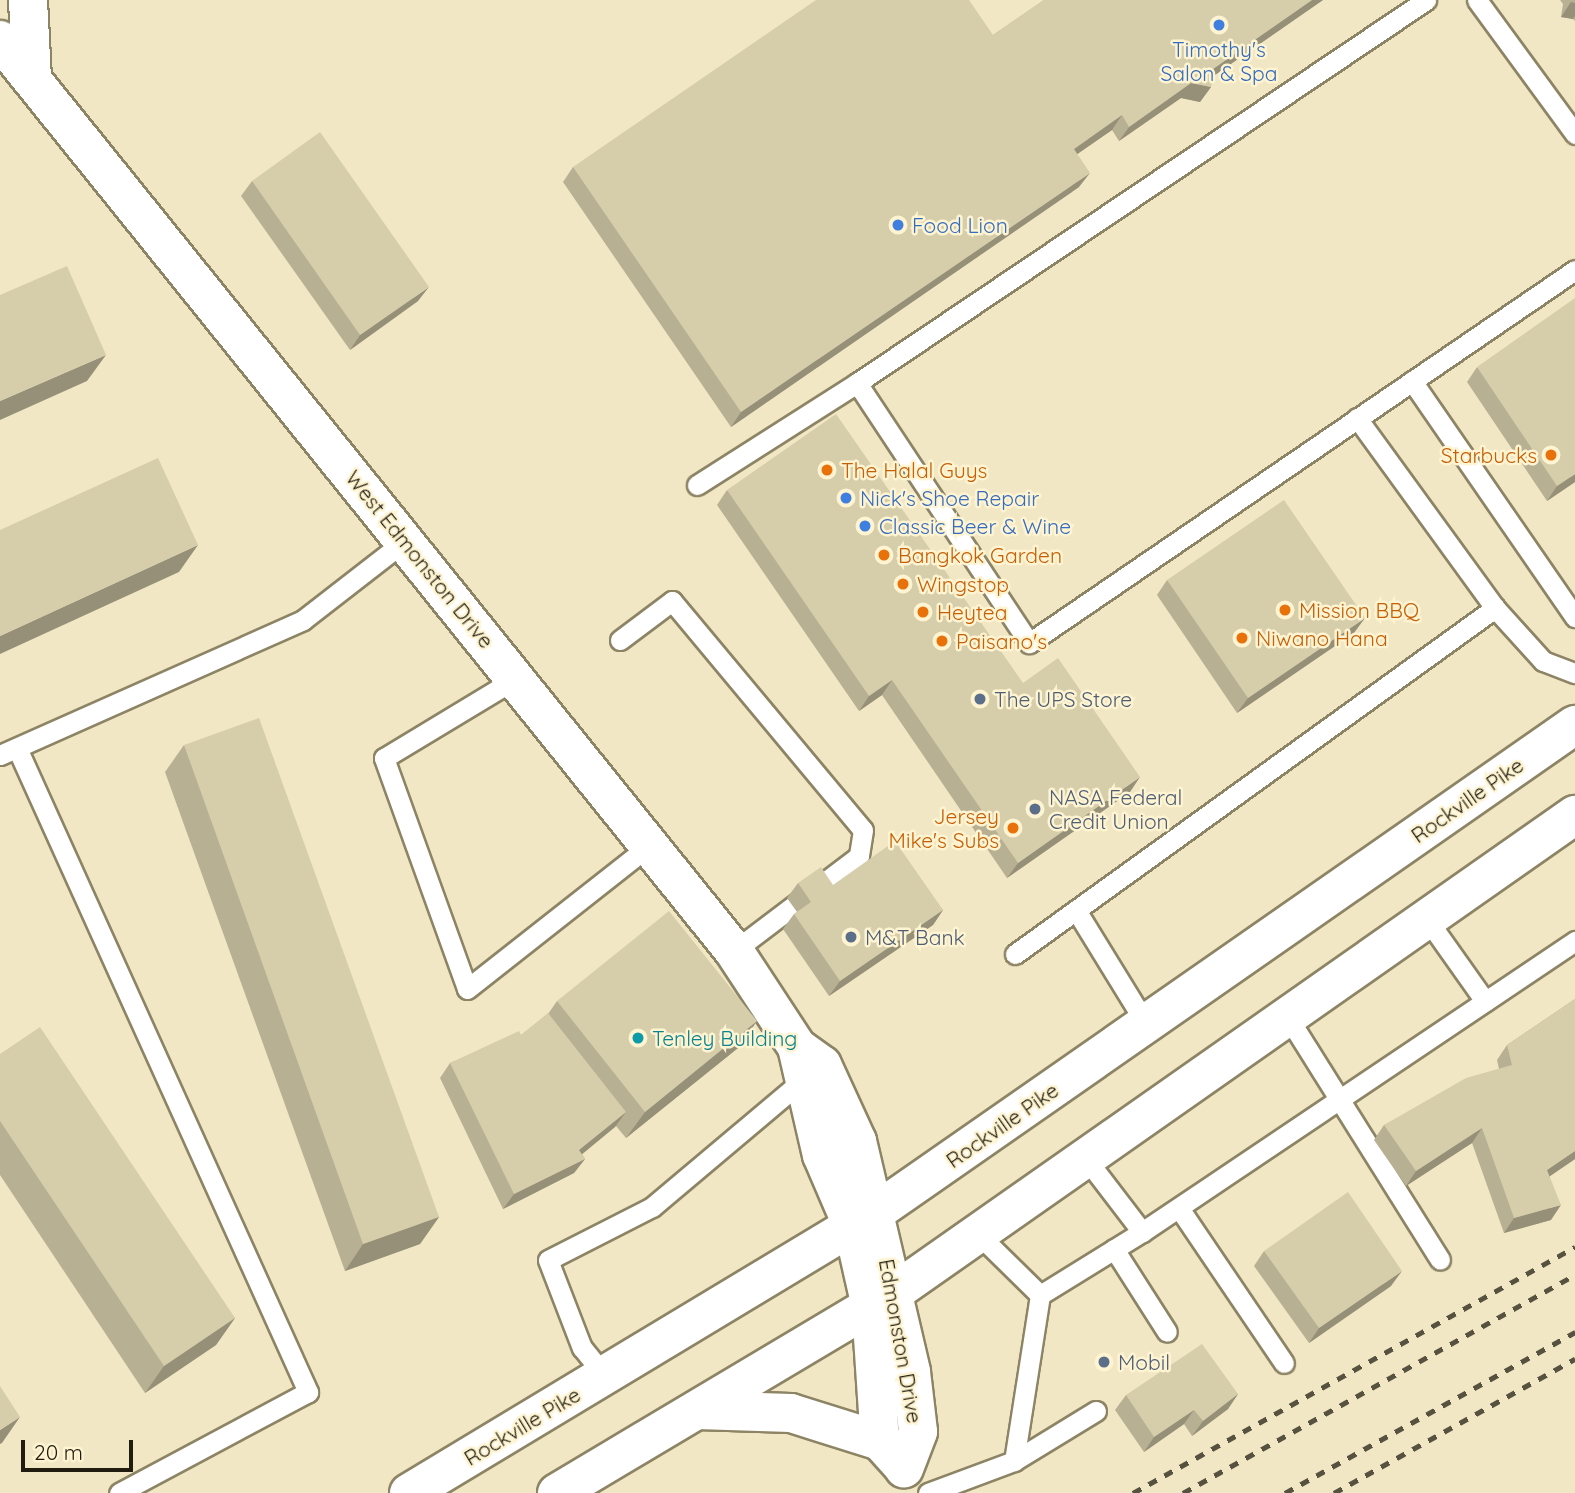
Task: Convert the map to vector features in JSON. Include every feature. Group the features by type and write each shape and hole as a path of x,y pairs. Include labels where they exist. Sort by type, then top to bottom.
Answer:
{"main road":[{"path":"28,0 32,79"},
{"name":"West Edmonston Drive","path":"0,40 734,951 800,1063 822,1155 865,1219"},
{"name":"Rockville Pike","path":"409,1493 865,1219 1575,724"},
{"path":"557,1493 882,1300 1429,922 1575,816"},
{"name":"Edmonston Drive","path":"865,1219 882,1300 905,1474"},
{"path":"697,1410 791,1413 905,1474"}],"lane":[{"path":"697,485 857,383 1426,0"},
{"path":"1477,0 1575,134"},
{"path":"857,383 1029,643 1575,270"},
{"path":"1412,381 1575,617"},
{"path":"1357,418 1495,608 1543,662 1575,673"},
{"path":"119,1493 308,1392 8,751 303,620 405,541"},
{"path":"620,640 672,601 863,830 859,856 734,951"},
{"path":"1015,954 1495,608"},
{"path":"515,679 384,758 467,989 649,846"},
{"path":"1076,910 1146,1024"},
{"path":"1429,922 1485,1001"},
{"path":"1014,1461 1040,1295 1179,1208 1575,942"},
{"path":"1289,1019 1342,1097 1440,1260"},
{"path":"605,1377 582,1348 548,1260 652,1207 800,1063"},
{"path":"1087,1160 1142,1232"},
{"path":"1179,1208 1284,1363"},
{"path":"978,1234 1040,1295"},
{"path":"1114,1249 1167,1332"},
{"path":"905,1474 1014,1461 1096,1411"}],"building":[{"path":"816,0 969,0 993,35 1044,0 1312,0 1213,69 1211,87 1191,83 1129,127 1122,115 1074,149 1090,173 741,412 573,167"},
{"path":"320,132 429,287 360,335 252,181"},
{"path":"67,266 106,355 0,401 0,295"},
{"path":"1575,298 1575,474 1557,486 1477,367"},
{"path":"836,414 1023,683 1058,658 1140,777 1018,863 892,680 869,696 727,490"},
{"path":"158,458 198,545 0,636 0,530"},
{"path":"1284,500 1365,618 1248,698 1167,580"},
{"path":"259,718 439,1217 363,1244 184,745"},
{"path":"895,841 943,910 840,981 794,914 811,902 798,883 821,867 833,885"},
{"name":"Tenley Building","path":"669,911 757,1021 645,1112 557,1001"},
{"path":"1575,999 1575,1151 1547,1170 1561,1205 1514,1218 1482,1128 1416,1171 1384,1125 1466,1078 1512,1065 1507,1045"},
{"path":"548,1013 626,1112 579,1150 585,1159 514,1194 450,1063 519,1031 521,1035"},
{"path":"40,1027 235,1318 164,1366 0,1121 0,1054"},
{"path":"1348,1192 1402,1271 1319,1328 1264,1251"},
{"path":"1202,1344 1238,1394 1203,1421 1194,1410 1154,1437 1126,1395"},
{"path":"0,1386 20,1417 0,1430"}],"railway":[{"path":"1133,1493 1575,1247"},
{"path":"1183,1493 1575,1275"},
{"path":"1285,1493 1575,1332"},
{"path":"1334,1493 1575,1359"}],"place":[{"name":"Timothy's Salon & Spa","path":"1219,25"},
{"name":"Food Lion","path":"898,225"},
{"name":"Starbucks","path":"1551,455"},
{"name":"The Halal Guys","path":"827,470"},
{"name":"Nick's Shoe Repair","path":"846,498"},
{"name":"Classic Beer & Wine","path":"865,526"},
{"name":"Bangkok Garden","path":"884,555"},
{"name":"Wingstop","path":"903,584"},
{"name":"Mission BBQ","path":"1285,610"},
{"name":"Heytea","path":"923,612"},
{"name":"Niwano Hana","path":"1242,638"},
{"name":"Paisano's","path":"942,641"},
{"name":"The UPS Store","path":"980,699"},
{"name":"NASA Federal Credit Union","path":"1035,809"},
{"name":"Jersey Mike's Subs","path":"1013,828"},
{"name":"M&T Bank","path":"851,937"},
{"name":"Tenley Building","path":"638,1038"},
{"name":"Mobil","path":"1104,1362"}]}
